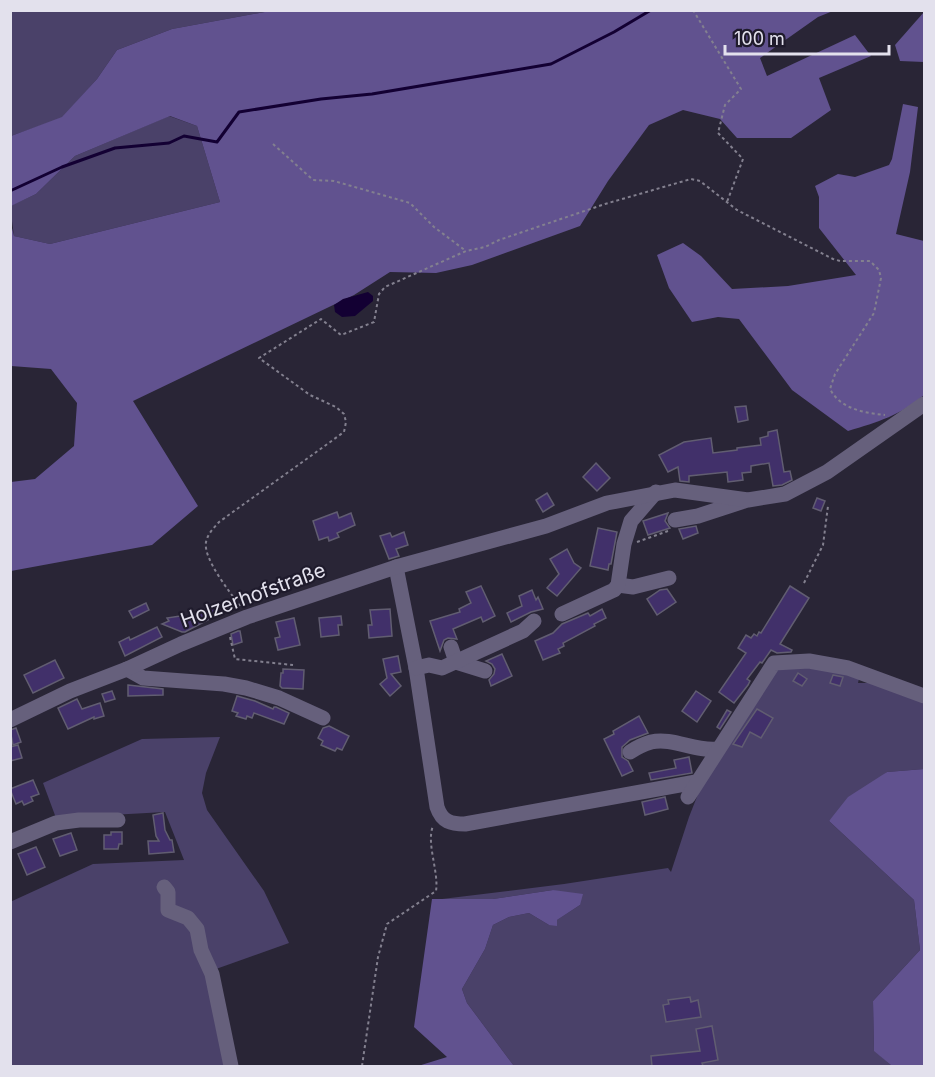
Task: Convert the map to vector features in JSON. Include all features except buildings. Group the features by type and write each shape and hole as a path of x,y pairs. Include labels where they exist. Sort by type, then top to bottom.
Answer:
{"street":[{"name":"Holzerhofstraße","path":"10,720 69,691 127,669 247,617 396,567 546,526 608,503 675,490 748,500 785,494 827,472 924,404"},
{"path":"562,614 615,590 618,585 623,546 631,521 656,492"},
{"path":"679,519 698,516 748,500"},
{"path":"396,567 416,668 440,817 453,824 465,824 696,782"},
{"path":"618,585 633,587 669,578"},
{"path":"416,668 429,665 442,668 453,654 523,631 534,621"},
{"path":"453,654 484,671"},
{"path":"688,797 774,663 808,661 848,669 924,696"},
{"path":"127,669 143,678 224,684 246,688 279,698 323,718"},
{"path":"630,752 648,742 657,741 694,749 718,749"},
{"path":"10,842 56,823 80,820 118,820"},
{"path":"164,887 168,892 168,910 188,918 198,929 201,950 212,974 231,1066"}],"path":[{"path":"693,10 741,89 725,105 718,133 743,159 727,202"},
{"path":"273,144 313,180 334,181 410,203 434,227 466,251"},
{"path":"247,617 208,554 206,544 209,533 219,522 344,432 346,422 344,414 336,407 310,395 259,358 321,319 341,335 374,322 379,294 385,287 466,251 485,247 499,240 605,204 691,179 700,181 748,216 762,221 833,259 870,261 879,270 881,278 874,313 835,374 830,389 834,396 847,406 866,412 906,417"},
{"path":"804,583 823,545 828,506"},
{"path":"623,546 674,529 679,526 679,519"},
{"path":"227,625 234,659 293,665"},
{"path":"362,1066 378,957 387,924 436,891 431,829 440,817"}],"shaded area":[{"path":"11,11 270,11 172,29 117,50 97,79 62,118 11,136"},
{"path":"270,11 833,11 818,17 760,58 767,76 855,35 871,56 819,78 831,110 791,138 737,138 720,119 683,110 649,125 608,181 580,226 472,265 436,273 390,272 354,295 133,401 198,506 152,545 11,571 11,482 35,479 74,446 77,403 51,369 11,366 10,220 14,236 50,244 220,202 197,126 170,116 75,156 36,194 11,206 11,136 62,117 97,79 117,50 172,29"},
{"path":"924,12 924,62 900,61 895,45"},
{"path":"903,104 918,107 910,172 896,234 924,241 924,395 898,413 848,431 792,390 739,319 718,317 692,322 669,288 657,255 683,243 701,256 732,289 788,286 856,275 819,228 819,197 815,186 838,174 855,177 889,165"},
{"path":"169,116 197,126 220,202 50,244 14,236 10,206 36,194 75,156"},
{"path":"368,292 373,296 373,301 355,316 342,317 335,312 334,305 343,299"},
{"path":"783,665 860,674 858,683 886,683 924,699 924,769 887,772 829,821 914,900 920,950 873,1001 874,1050 892,1066 514,1066 467,1003 462,989 485,949 493,925 509,917 529,913 549,925 580,905 553,890 493,899 442,899 668,868 671,872 700,789 768,676"},
{"path":"220,737 206,773 202,793 207,810 264,891 289,943 216,969 237,1066 11,1066 10,902 93,864 184,860 165,812 56,818 43,783 142,739"},
{"path":"924,769 924,1066 892,1066 874,1051 873,1001 920,950 914,900 829,821 848,797 887,772"},
{"path":"553,890 583,894 580,905 557,920 557,926 549,925 529,913 509,917 493,925 485,949 462,989 467,1003 514,1066 418,1066 447,1057 414,1027 432,899 493,899"}],"waterway":[{"path":"10,191 62,167 115,148 169,143 184,136 217,142 239,112 321,99 372,94 551,64 651,10"}]}
